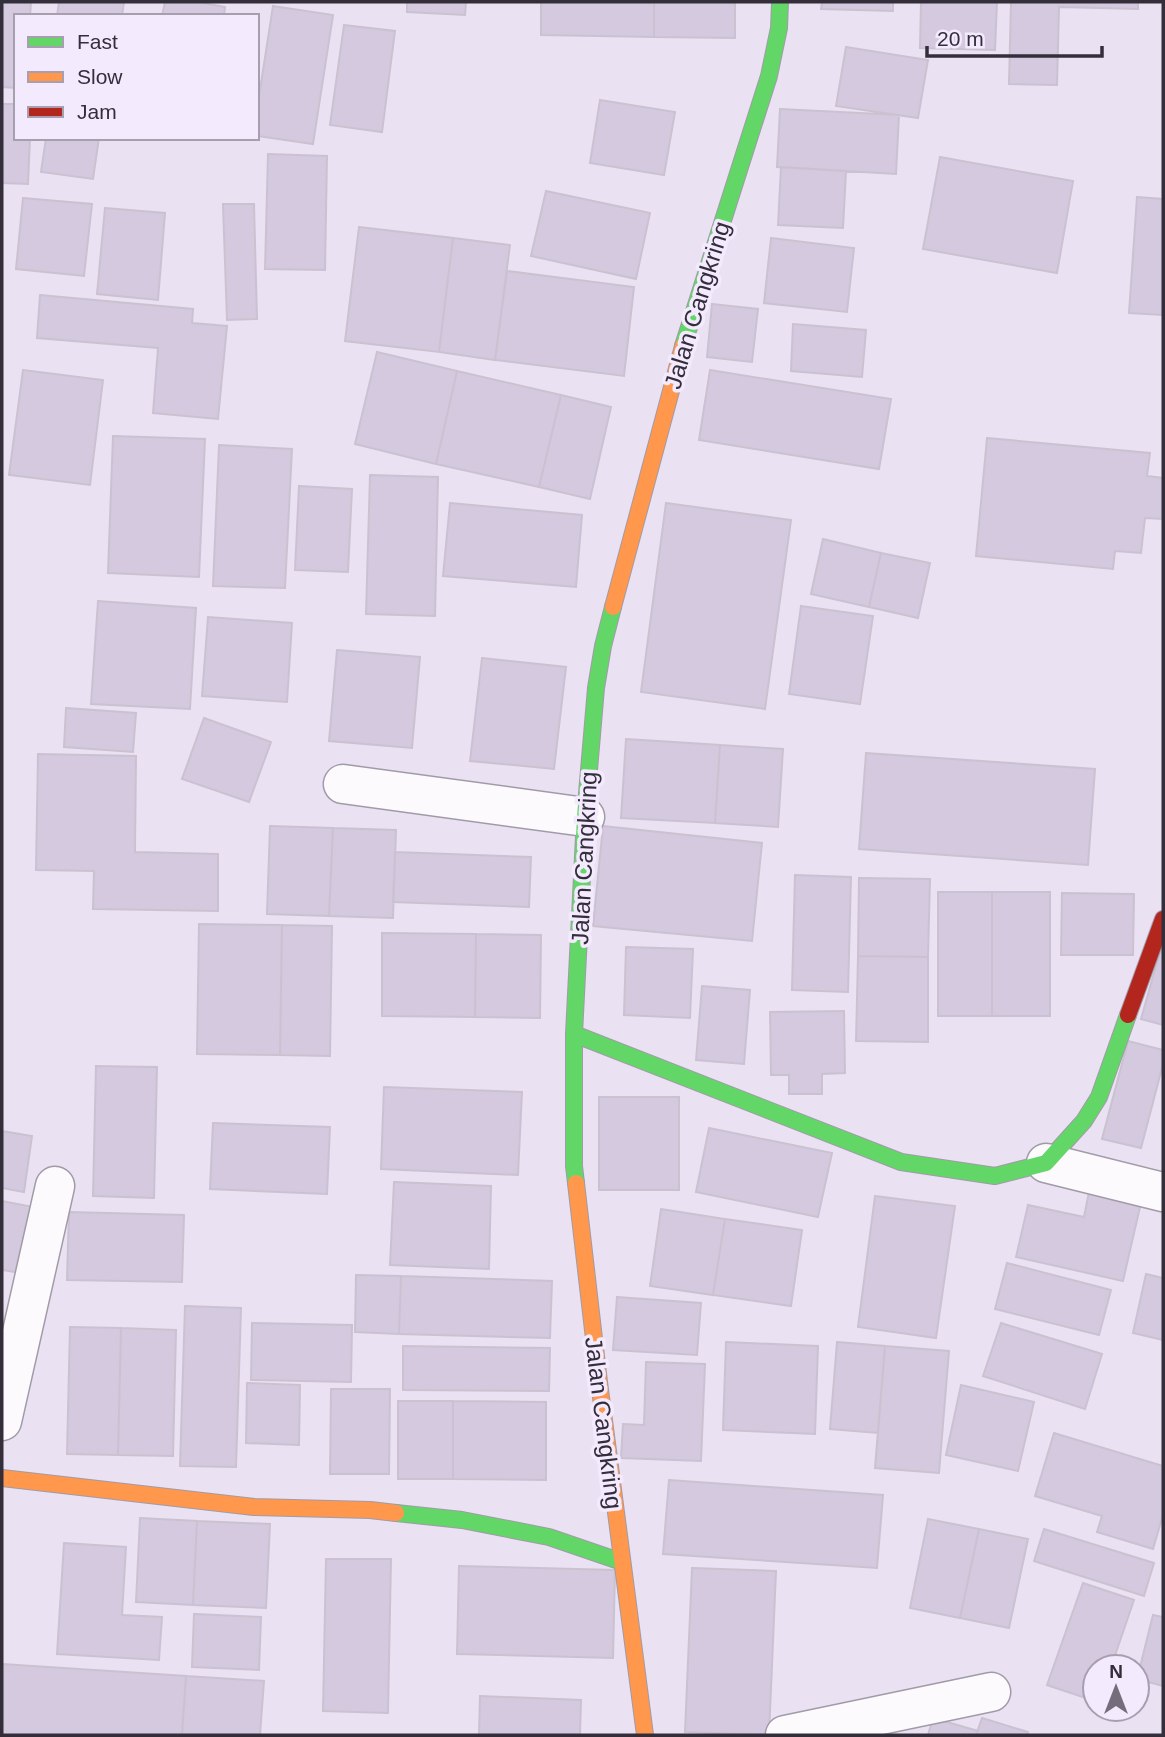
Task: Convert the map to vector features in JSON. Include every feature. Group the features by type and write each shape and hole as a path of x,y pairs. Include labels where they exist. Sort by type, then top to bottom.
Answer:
{"street":[{"name":"Jalan Cangkring","path":"645,1735 598,1382 575,1166 575,1034 585,817 596,688 603,646 689,323 769,76 779,28 780,2"},
{"path":"343,784 585,817"},
{"path":"1046,1163 1084,1121 1099,1097 1163,919"},
{"path":"575,1034 901,1162 995,1177 1046,1163 1163,1192"},
{"path":"2,1421 54,1186"},
{"path":"2,1478 254,1507 370,1510 462,1520 549,1537 622,1562"},
{"path":"785,1735 991,1692"}],"building":[{"path":"2,2 31,2 30,14 14,14 14,88 2,87"},
{"path":"59,2 124,2 122,14 57,14"},
{"path":"165,2 198,2 225,7 224,14 162,14"},
{"path":"407,2 466,2 465,15 407,12"},
{"path":"541,2 654,2 654,37 541,35"},
{"path":"654,2 735,2 735,38 654,37"},
{"path":"822,2 893,2 893,11 821,9"},
{"path":"921,2 997,2 995,50 920,48"},
{"path":"1011,2 1138,2 1138,9 1059,7 1057,85 1009,84"},
{"path":"273,6 333,15 313,144 259,136 259,96"},
{"path":"344,25 395,31 382,132 330,125"},
{"path":"846,47 928,60 918,118 836,106"},
{"path":"600,100 675,112 664,175 590,163"},
{"path":"2,104 14,104 14,140 30,140 28,184 2,183"},
{"path":"780,109 899,115 896,174 777,167"},
{"path":"46,140 99,140 93,179 41,172"},
{"path":"268,154 327,156 325,270 265,269"},
{"path":"940,157 1073,181 1057,273 923,249"},
{"path":"781,167 846,171 843,228 778,225"},
{"path":"546,191 650,213 636,279 531,256"},
{"path":"1137,197 1163,199 1163,315 1129,313"},
{"path":"23,198 92,204 84,276 16,269"},
{"path":"223,204 254,204 257,319 227,320"},
{"path":"105,208 165,213 158,300 97,294"},
{"path":"359,227 453,238 439,352 345,341"},
{"path":"453,238 510,245 495,360 439,352"},
{"path":"771,238 854,248 847,312 764,303"},
{"path":"507,271 634,287 624,376 495,360"},
{"path":"40,295 193,309 192,323 227,326 218,419 153,413 158,348 37,338"},
{"path":"712,304 758,309 752,362 707,357"},
{"path":"793,324 866,330 862,377 791,371"},
{"path":"377,352 457,371 436,464 355,444"},
{"path":"23,370 103,380 90,485 9,475"},
{"path":"710,370 891,399 879,469 699,440"},
{"path":"457,371 561,395 539,487 436,464"},
{"path":"561,395 611,407 590,499 539,487"},
{"path":"113,436 205,439 199,577 108,573"},
{"path":"987,438 1150,453 1147,476 1163,478 1163,519 1145,518 1141,553 1115,551 1113,569 976,556"},
{"path":"219,445 292,449 285,588 213,586"},
{"path":"370,475 438,477 435,616 366,614"},
{"path":"299,486 352,489 348,572 295,570"},
{"path":"450,503 582,515 576,587 443,576"},
{"path":"666,503 791,520 765,709 641,692"},
{"path":"823,539 881,553 869,607 811,594"},
{"path":"881,553 930,563 918,618 869,607"},
{"path":"98,601 196,608 190,709 91,704"},
{"path":"801,606 873,616 860,704 789,694"},
{"path":"208,617 292,623 287,702 202,696"},
{"path":"337,650 420,657 412,748 329,741"},
{"path":"482,658 566,667 554,769 470,761"},
{"path":"66,708 136,713 133,752 64,747"},
{"path":"204,718 271,742 249,802 182,779"},
{"path":"626,739 720,745 715,823 621,818"},
{"path":"720,745 783,749 778,827 715,823"},
{"path":"866,753 1095,769 1088,865 859,849"},
{"path":"38,754 136,756 135,852 218,854 218,911 93,909 94,871 36,870"},
{"path":"270,826 333,828 329,916 267,914"},
{"path":"603,826 762,843 752,941 593,926"},
{"path":"333,828 396,830 393,918 329,916"},
{"path":"395,852 531,857 529,907 393,902"},
{"path":"795,875 851,877 848,992 792,990"},
{"path":"859,878 930,879 928,957 858,956"},
{"path":"938,892 992,892 992,1016 938,1016"},
{"path":"992,892 1050,892 1050,1016 992,1016"},
{"path":"1062,893 1134,894 1133,955 1061,955"},
{"path":"199,924 282,925 280,1055 197,1054"},
{"path":"282,925 332,926 330,1056 280,1055"},
{"path":"382,933 476,934 475,1017 382,1016"},
{"path":"476,934 541,935 540,1018 475,1017"},
{"path":"1163,941 1163,1025 1141,1019"},
{"path":"626,947 693,949 690,1018 624,1015"},
{"path":"858,956 928,957 928,1042 856,1041"},
{"path":"702,986 750,990 744,1064 696,1060"},
{"path":"844,1011 845,1073 822,1074 822,1094 789,1094 789,1075 771,1075 770,1012"},
{"path":"1128,1041 1163,1050 1163,1064 1141,1148 1102,1139"},
{"path":"96,1066 157,1067 154,1198 93,1196"},
{"path":"384,1087 522,1092 518,1175 381,1169"},
{"path":"599,1097 679,1097 679,1190 599,1190"},
{"path":"213,1123 330,1127 327,1194 210,1189"},
{"path":"709,1128 832,1153 818,1217 696,1192"},
{"path":"2,1131 32,1136 24,1192 2,1188"},
{"path":"394,1182 491,1186 489,1269 390,1265"},
{"path":"1091,1182 1143,1194 1123,1281 1016,1257 1028,1205 1084,1217"},
{"path":"875,1196 955,1206 936,1338 858,1327"},
{"path":"2,1201 33,1207 21,1273 2,1270"},
{"path":"661,1209 725,1219 713,1295 650,1286"},
{"path":"69,1212 184,1215 182,1282 67,1280"},
{"path":"725,1219 802,1230 791,1306 713,1295"},
{"path":"1007,1263 1111,1290 1099,1335 995,1309"},
{"path":"1146,1274 1163,1278 1163,1340 1133,1333"},
{"path":"356,1275 401,1276 399,1334 355,1332"},
{"path":"401,1276 552,1281 550,1338 399,1334"},
{"path":"617,1297 701,1303 697,1355 613,1350"},
{"path":"185,1306 241,1308 236,1467 180,1466"},
{"path":"252,1323 352,1325 351,1382 251,1380"},
{"path":"1001,1323 1102,1354 1085,1409 983,1376"},
{"path":"70,1327 121,1328 118,1455 67,1454"},
{"path":"121,1328 176,1330 173,1456 118,1455"},
{"path":"726,1342 818,1346 815,1434 723,1430"},
{"path":"837,1342 885,1346 878,1433 830,1429"},
{"path":"403,1346 550,1348 549,1391 403,1390"},
{"path":"885,1346 949,1351 939,1473 875,1468"},
{"path":"646,1362 705,1364 701,1461 621,1458 623,1424 644,1425"},
{"path":"247,1383 300,1385 299,1445 246,1443"},
{"path":"961,1385 1034,1402 1018,1471 946,1455"},
{"path":"331,1389 390,1389 389,1474 330,1474"},
{"path":"398,1401 453,1401 453,1479 398,1479"},
{"path":"453,1401 546,1402 546,1480 453,1479"},
{"path":"1054,1433 1163,1466 1163,1515 1153,1549 1097,1532 1102,1516 1035,1496"},
{"path":"669,1480 883,1495 877,1568 663,1554"},
{"path":"140,1518 197,1521 193,1605 136,1602"},
{"path":"928,1519 979,1529 960,1618 910,1608"},
{"path":"197,1521 270,1524 266,1608 193,1605"},
{"path":"979,1529 1028,1539 1009,1628 960,1618"},
{"path":"1044,1529 1154,1563 1144,1596 1034,1561"},
{"path":"64,1543 126,1547 122,1615 162,1617 159,1660 57,1654"},
{"path":"326,1559 391,1559 388,1713 323,1711"},
{"path":"459,1566 615,1570 613,1658 457,1654"},
{"path":"692,1568 776,1571 769,1735 685,1732"},
{"path":"1083,1583 1134,1600 1116,1653 1081,1653 1081,1696 1047,1685"},
{"path":"194,1614 261,1617 259,1670 192,1667"},
{"path":"1153,1615 1163,1617 1163,1686 1151,1683 1151,1653 1144,1653"},
{"path":"2,1664 186,1676 182,1735 2,1735"},
{"path":"186,1676 264,1681 260,1735 182,1735"},
{"path":"480,1696 581,1700 580,1735 479,1735"},
{"path":"933,1718 978,1731 976,1735 928,1735"},
{"path":"982,1718 1028,1732 1027,1735 976,1735"}],"traffic: fast":[{"path":"683,346 769,76 779,28 780,2"},
{"path":"576,1183 574,1034 585,817 596,688 613,607"},
{"path":"574,1034 901,1162 995,1176 1046,1163 1084,1121 1099,1097 1128,1015"},
{"path":"396,1513 462,1520 549,1537 622,1562"}],"traffic: slow":[{"path":"613,607 683,346"},
{"path":"576,1183 645,1735"},
{"path":"2,1478 254,1507 396,1513"}],"traffic: jam":[{"path":"1128,1015 1163,919"}]}
